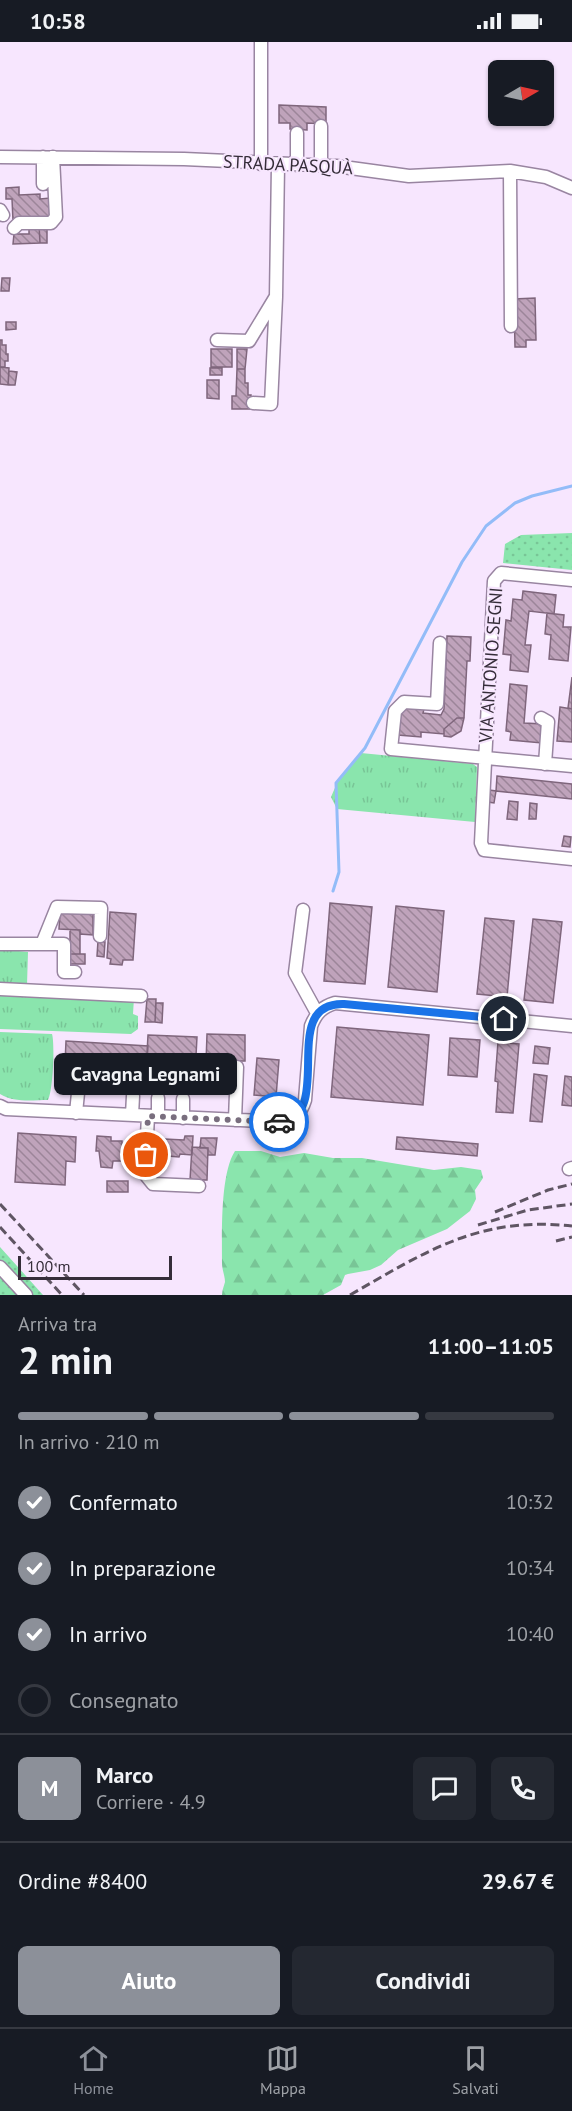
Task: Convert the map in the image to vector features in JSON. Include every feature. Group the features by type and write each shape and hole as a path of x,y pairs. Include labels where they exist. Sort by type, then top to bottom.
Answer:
{"street":[{"path":"261,42 261,164"},
{"path":"321,126 321,165"},
{"path":"297,133 297,165"},
{"name":"STRADA PASQUÀ","path":"0,157 184,159 278,165 321,165 409,176 510,171 546,177 572,188"},
{"path":"43,184 48,157"},
{"path":"14,228 19,223 51,223 56,217 48,157"},
{"path":"252,403 271,404 276,297 278,165"},
{"path":"510,171 511,326"},
{"path":"249,340 276,297"},
{"path":"217,340 274,339"},
{"name":"VIA ANTONIO SEGNI","path":"572,580 501,573 494,581 481,843 484,850 572,859"},
{"path":"440,643 437,704 404,702 395,711 391,749 572,766"},
{"path":"541,718 548,723 544,764"},
{"path":"42,944 57,907 101,908 100,936"},
{"path":"303,910 295,973 317,1013"},
{"path":"0,944 64,944 64,972 75,972"},
{"path":"0,989 141,996"},
{"path":"0,1106 6,1109 76,1113 281,1122 296,1117 302,1109 306,1091 311,1026 317,1013 327,1005 344,1004 572,1026"},
{"path":"235,1120 237,1068"},
{"path":"76,1113 78,1093"},
{"path":"132,1115 133,1096"},
{"path":"158,1098 153,1116 146,1174 153,1184 199,1186"},
{"path":"183,1099 183,1118"},
{"path":"0,1267 26,1295"}],"green space":[{"path":"572,533 572,570 503,563 505,544 521,535"},
{"path":"361,753 473,764 477,767 475,822 337,809 331,797 337,783"},
{"path":"0,949 28,952 27,985 0,984"},
{"path":"0,992 134,998 133,1014 138,1016 138,1029 131,1034 0,1029"},
{"path":"0,1032 52,1034 53,1067 48,1100 17,1100 0,1094"},
{"path":"235,1151 261,1151 280,1157 304,1153 333,1158 362,1158 434,1170 461,1167 481,1170 483,1178 475,1190 476,1199 470,1211 447,1229 398,1250 381,1265 370,1270 345,1275 341,1285 323,1295 222,1295 225,1282 222,1263 224,1189 230,1161"},
{"path":"0,1247 43,1295 0,1295"}],"building":[{"path":"279,105 326,107 326,124 307,123 307,130 290,129 290,123 279,123"},
{"path":"19,187 19,195 40,194 40,199 50,198 51,220 13,221 12,199 6,199 6,188"},
{"path":"29,225 39,225 40,243 13,244 14,234 29,234"},
{"path":"39,225 47,225 47,243 40,243"},
{"path":"2,278 10,278 9,291 1,291"},
{"path":"535,298 536,340 526,340 526,347 515,347 514,299"},
{"path":"6,322 16,322 16,329 6,330"},
{"path":"0,340 2,340 2,345 6,345 6,354 8,354 5,367 0,367"},
{"path":"211,349 232,349 232,367 211,367"},
{"path":"237,349 247,349 245,369 237,369"},
{"path":"0,367 9,368 8,385 0,384"},
{"path":"210,368 222,368 222,375 210,375"},
{"path":"237,369 245,369 245,383 248,383 248,395 251,395 250,409 232,409 232,396 236,396"},
{"path":"9,371 17,372 15,385 8,385"},
{"path":"207,380 219,380 219,399 207,398"},
{"path":"523,591 556,595 554,614 529,611 525,645 531,645 528,672 510,670 511,655 503,654 506,620 511,621 513,599 522,600"},
{"path":"547,613 564,615 563,627 571,627 568,661 549,659 551,635 545,634"},
{"path":"447,636 471,637 470,661 467,661 464,718 457,718 444,729 444,734 421,732 421,737 398,735 400,707 424,709 423,713 441,715 444,709"},
{"path":"572,677 572,709 568,708"},
{"path":"510,684 527,686 524,723 543,724 542,743 510,740 511,732 506,731"},
{"path":"560,707 572,709 572,742 557,741"},
{"path":"457,718 464,718 461,731 451,737 444,736 444,729"},
{"path":"497,776 572,784 572,799 496,791"},
{"path":"489,790 496,791 494,803 488,802"},
{"path":"509,801 518,802 517,820 507,819"},
{"path":"530,803 537,804 536,819 529,819"},
{"path":"564,836 571,837 570,847 562,846"},
{"path":"330,903 372,907 365,984 324,981"},
{"path":"396,906 444,911 437,992 388,987"},
{"path":"110,912 136,914 133,960 123,960 122,965 110,964 111,959 107,958"},
{"path":"60,913 93,914 93,935 80,934 80,930 59,929"},
{"path":"485,918 514,921 507,997 477,994"},
{"path":"533,919 562,922 553,1003 524,1000"},
{"path":"70,930 80,930 80,954 70,954"},
{"path":"98,941 105,942 104,957 97,956"},
{"path":"70,954 85,954 85,964 69,964"},
{"path":"147,999 156,999 155,1022 145,1022"},
{"path":"156,1003 163,1003 162,1023 155,1022"},
{"path":"337,1027 429,1035 423,1105 331,1097"},
{"path":"207,1034 245,1035 245,1061 230,1061 229,1093 205,1092"},
{"path":"148,1035 197,1037 194,1093 145,1090"},
{"path":"450,1038 480,1040 477,1077 448,1075"},
{"path":"66,1041 148,1046 145,1090 64,1086"},
{"path":"498,1042 519,1044 513,1113 496,1112 498,1082 495,1081"},
{"path":"535,1046 550,1048 548,1064 533,1063"},
{"path":"257,1058 279,1060 276,1097 254,1095"},
{"path":"534,1074 547,1076 542,1122 530,1121"},
{"path":"565,1076 572,1077 572,1106 562,1105"},
{"path":"18,1133 76,1137 75,1162 66,1161 65,1185 15,1182"},
{"path":"97,1136 111,1137 111,1141 122,1141 122,1145 126,1145 125,1161 113,1161 112,1168 101,1167 99,1151 96,1151"},
{"path":"185,1136 193,1136 192,1155 168,1156 165,1139 184,1140"},
{"path":"397,1137 478,1144 477,1156 396,1149"},
{"path":"201,1138 217,1138 215,1155 208,1155 208,1148 200,1148"},
{"path":"192,1147 208,1148 207,1180 190,1180"},
{"path":"107,1181 128,1181 128,1192 107,1192"}],"waterway":[{"path":"333,891 339,872 336,783 365,748 462,562 486,526 515,503 532,496 572,486"}],"railway":[{"path":"495,1212 548,1190 572,1184"},
{"path":"0,1204 84,1295"},
{"path":"478,1225 528,1210 572,1204"},
{"path":"350,1295 404,1264 455,1240 509,1226 539,1224 572,1226"},
{"path":"0,1227 62,1295"},
{"path":"556,1241 572,1237"}],"way so far":[{"path":"146,1155 148,1116 279,1122"}],"place":[{"name":"Cavagna Legnami","path":"146,1155"}],"route":[{"path":"279,1122 296,1117 302,1109 306,1091 311,1026 317,1013 327,1005 335,1003 504,1019"}]}
